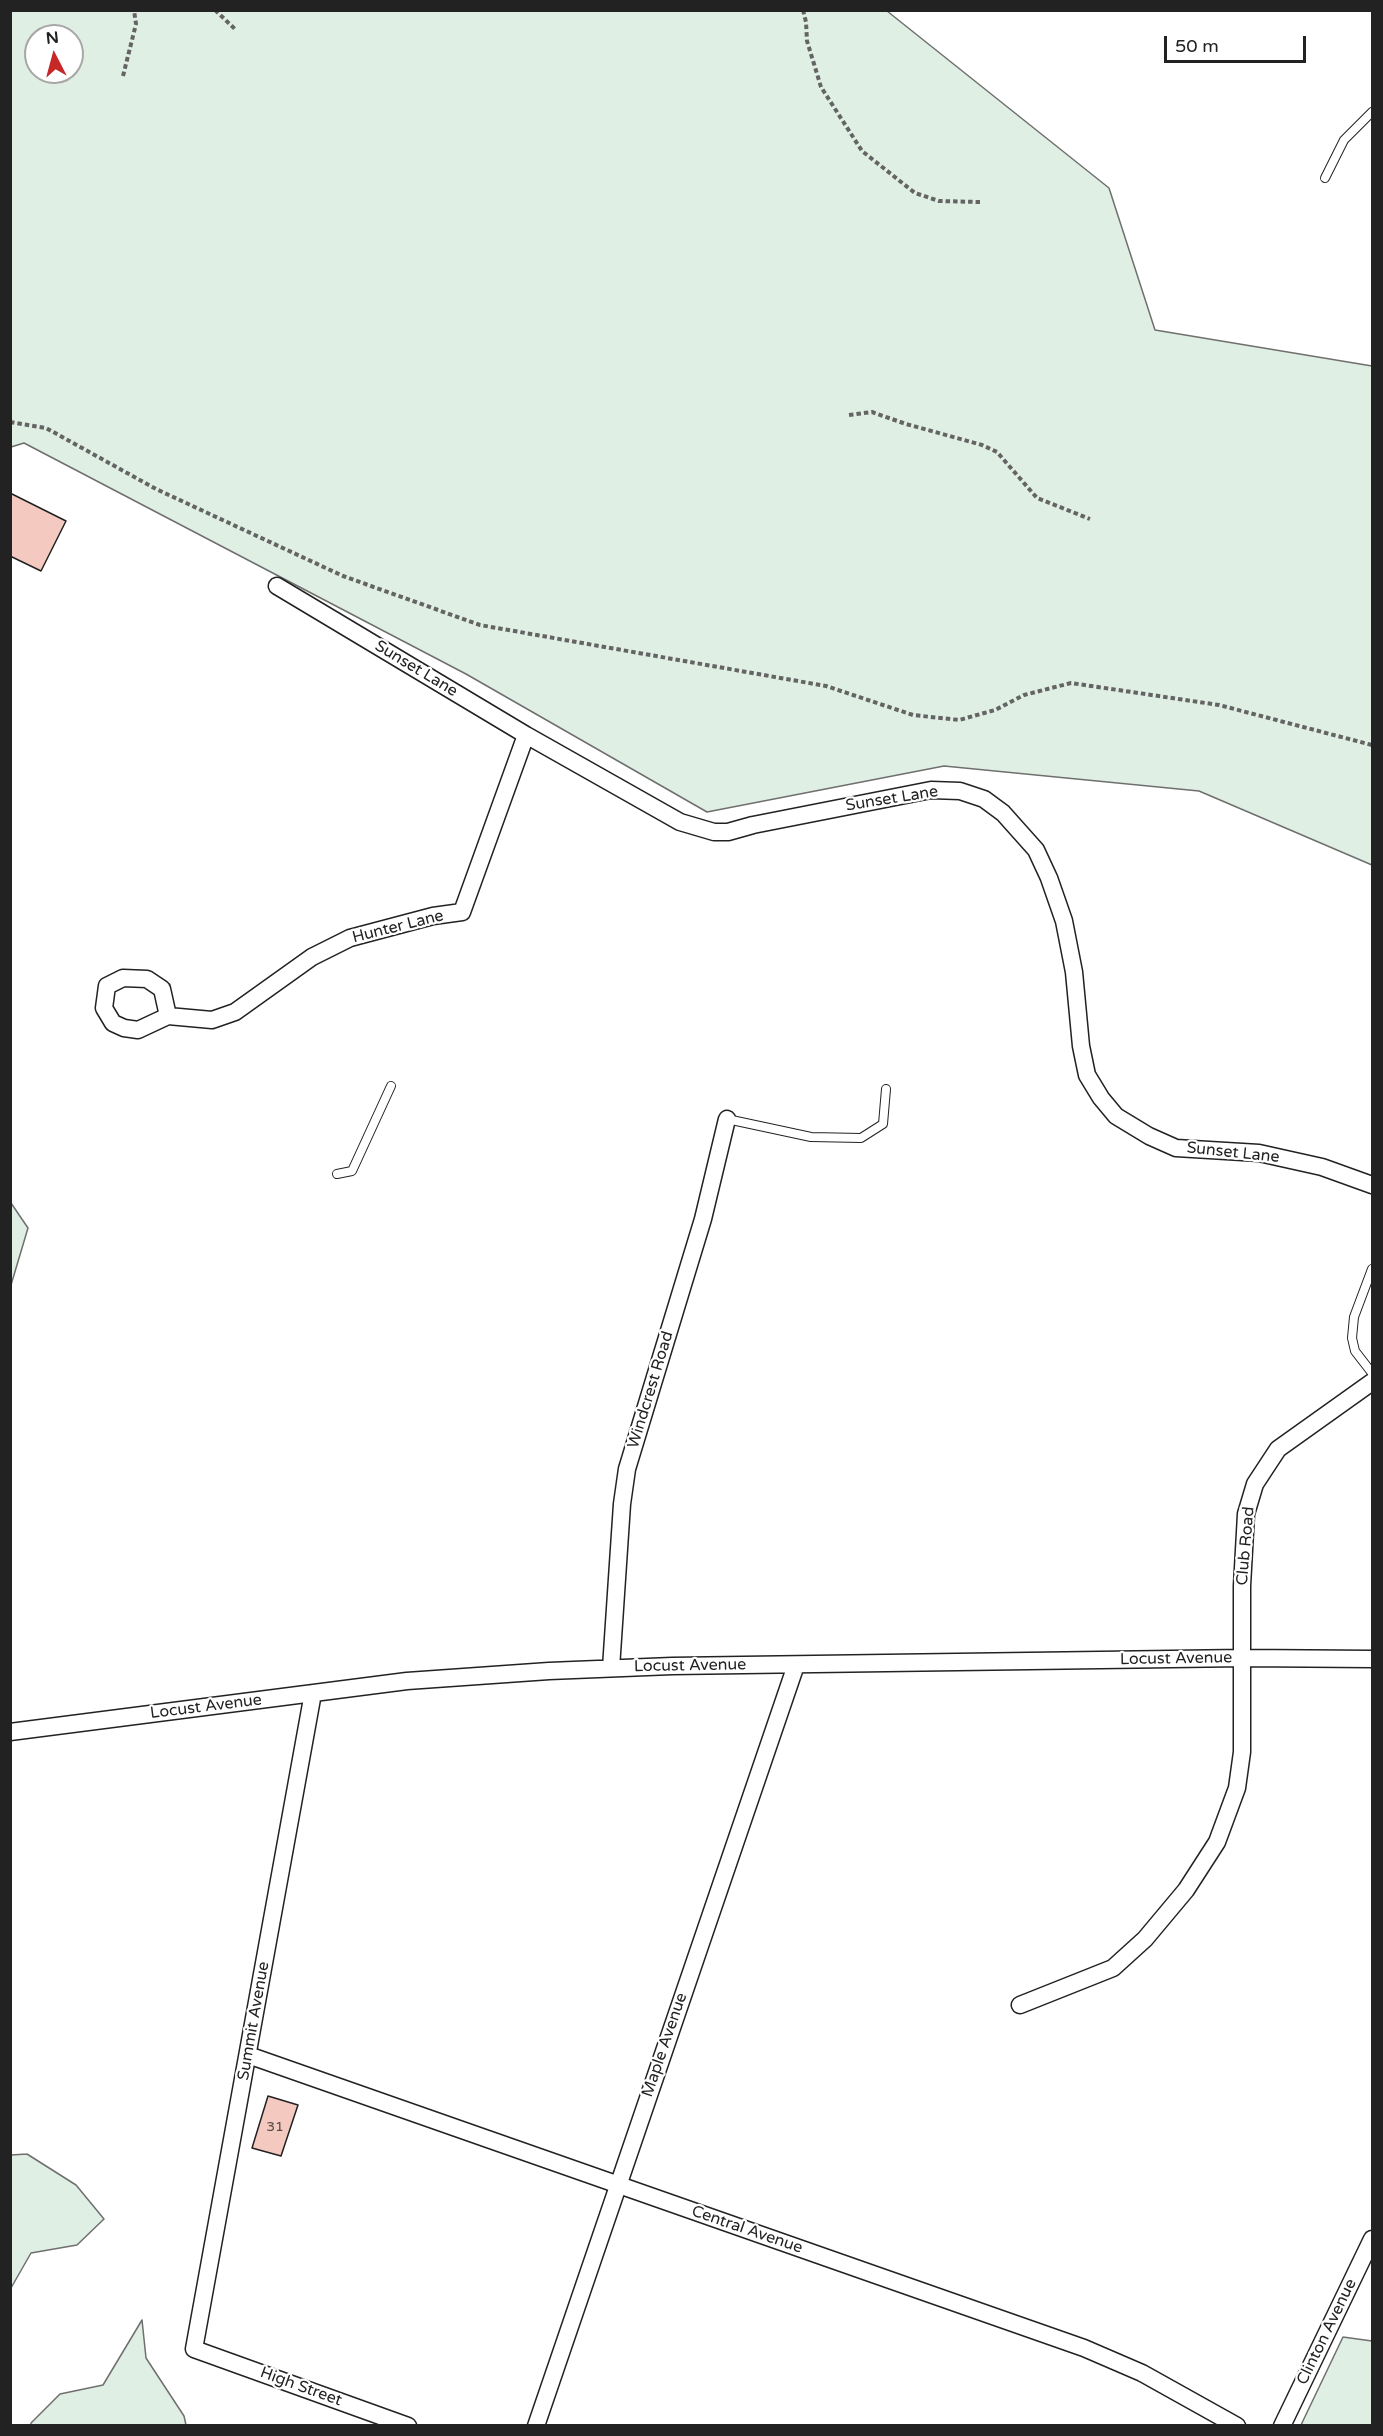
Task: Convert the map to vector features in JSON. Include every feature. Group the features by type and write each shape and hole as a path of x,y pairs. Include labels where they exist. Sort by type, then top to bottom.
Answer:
{"street":[{"name":"Sunset Lane","path":"277,586 526,735 680,822 714,832 728,832 753,825 932,790 960,791 984,799 1003,813 1036,850 1048,878 1064,921 1074,972 1086,1075 1116,1116 1149,1136 1176,1148 1259,1153 1322,1167 1372,1185"},
{"name":"Hunter Lane","path":"168,1016 212,1020 235,1012 312,957 350,938 433,916 462,912 526,735"},
{"name":"Windcrest Road","path":"611,1668 622,1504 627,1469 703,1219 727,1119"},
{"name":"Club Road","path":"1020,2005 1113,1968 1145,1939 1186,1890 1217,1842 1237,1788 1242,1752 1242,1586 1246,1514 1255,1484 1278,1449 1372,1382"},
{"name":"Locust Avenue","path":"10,1732 313,1693 479,1675 611,1668 1243,1658 1372,1659"},
{"name":"Maple Avenue","path":"536,2426 796,1665"},
{"name":"Summit Avenue","path":"194,2349 313,1693"},
{"name":"Central Avenue","path":"248,2055 1093,2352 1142,2373 1237,2426"},
{"name":"Clinton Avenue","path":"1282,2426 1372,2239"},
{"name":"High Street","path":"194,2349 408,2426"}],"lane":[{"path":"1325,178 1344,140 1372,112"},
{"path":"337,1174 352,1170 391,1086"},
{"path":"727,1119 811,1137 861,1138 883,1124 886,1089"},
{"path":"1372,1269 1354,1317 1352,1338 1355,1351 1372,1373"}],"path":[{"path":"123,76 135,24 135,10"},
{"path":"215,10 236,30"},
{"path":"803,10 811,61 821,87 862,151 915,193 939,201 980,202"},
{"path":"849,415 872,412 982,445 997,452 1037,498 1090,519"},
{"path":"10,422 46,428 156,489 344,576 480,625 826,686 913,715 959,720 995,710 1024,694 1071,683 1219,705 1372,745"}],"green space":[{"path":"10,11 887,11 1109,188 1155,330 1372,366 1372,865 1199,791 944,766 707,812 466,674 24,443 11,447"},
{"path":"11,1203 28,1228 11,1285"},
{"path":"27,2154 76,2185 104,2219 77,2245 31,2253 11,2288 11,2155"},
{"path":"142,2320 146,2358 184,2416 186,2425 31,2425 60,2394 103,2385"},
{"path":"1343,2337 1372,2341 1372,2425 1301,2425"}],"building":[{"path":"10,493 66,521 41,571 10,556"},
{"path":"268,2096 298,2105 281,2156 252,2148"}]}
